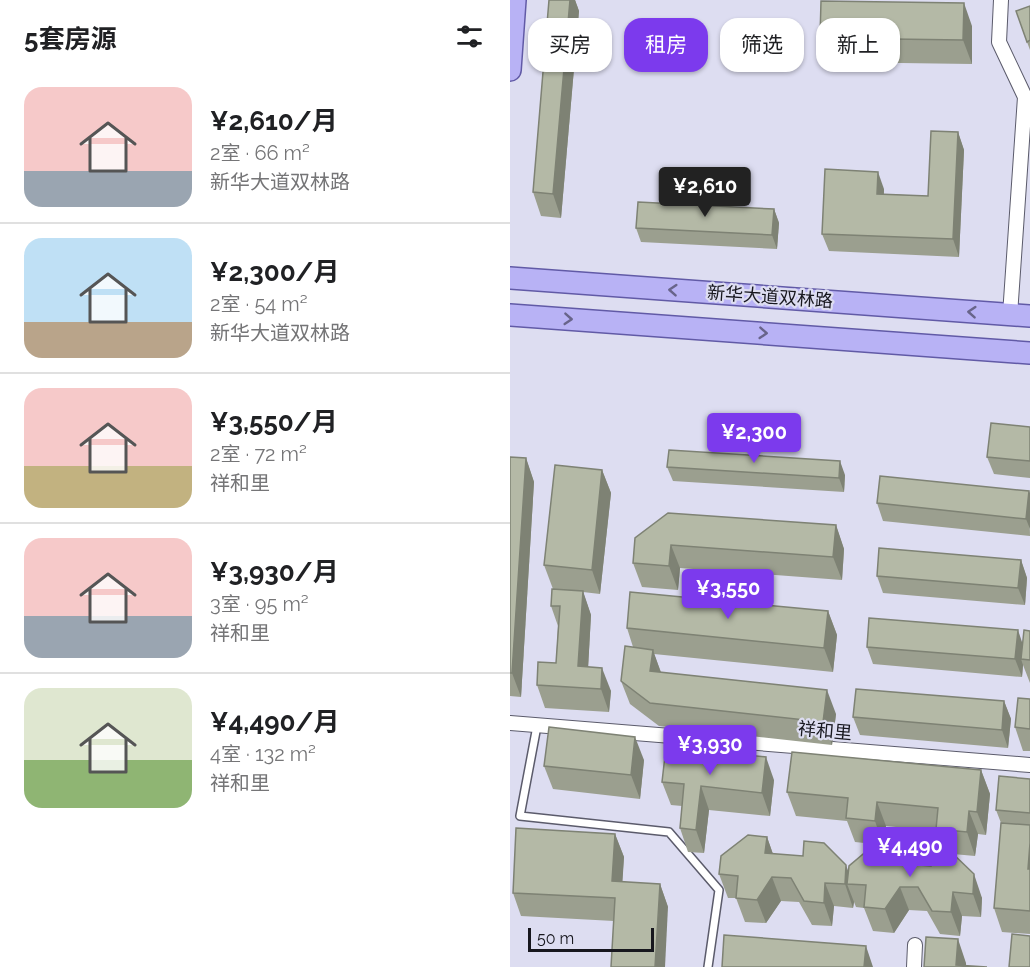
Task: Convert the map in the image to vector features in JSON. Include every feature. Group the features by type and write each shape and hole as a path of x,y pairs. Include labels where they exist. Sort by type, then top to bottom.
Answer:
{"main road":[{"path":"510,70 515,0"},
{"name":"新华大道双林路","path":"510,278 1020,316"},
{"name":"新华大道双林路","path":"510,315 1030,353"}],"street":[{"path":"1001,0 999,42 1025,97 1020,316"},
{"name":"祥和里","path":"510,723 1030,765"},
{"path":"914,967 915,945"}],"lane":[{"path":"537,726 520,816 669,832 719,890 708,967"}],"building":[{"path":"549,0 570,0 568,18 548,18"},
{"path":"821,1 964,3 963,40 900,39 900,18 821,18"},
{"path":"1030,6 1030,40 1027,42 1016,11"},
{"path":"543,72 564,72 553,194 533,192"},
{"path":"931,131 958,132 953,239 822,234 825,169 878,172 877,194 928,196"},
{"path":"638,202 774,209 772,235 636,228"},
{"path":"991,423 1030,427 1030,461 987,457"},
{"path":"669,450 840,461 839,478 667,467"},
{"path":"510,457 526,458 512,673 510,673"},
{"path":"555,465 602,470 592,570 544,565"},
{"path":"880,476 1029,491 1026,519 877,503"},
{"path":"668,513 836,525 833,557 671,545 669,566 633,563 635,538"},
{"path":"879,548 1021,560 1018,588 877,576"},
{"path":"552,589 583,591 578,666 602,668 601,689 537,685 538,662 556,663 560,606 551,606"},
{"path":"630,592 828,611 824,648 627,628"},
{"path":"869,618 1018,630 1015,659 867,647"},
{"path":"1024,630 1030,631 1030,660 1021,659"},
{"path":"625,646 653,650 650,671 827,690 823,722 650,703 621,681"},
{"path":"856,689 1004,701 1002,730 853,717"},
{"path":"1018,698 1030,699 1030,729 1015,727"},
{"path":"549,727 635,737 631,775 544,766"},
{"path":"666,747 766,757 762,793 701,786 696,830 680,828 684,784 662,782"},
{"path":"792,752 981,770 977,812 969,811 967,832 936,829 938,808 877,802 875,821 846,818 848,798 787,792"},
{"path":"999,776 1030,779 1030,813 996,810"},
{"path":"1001,823 1030,825 1028,869 1030,869 1030,911 994,908"},
{"path":"516,828 615,834 612,881 660,884 655,967 611,967 615,898 513,893"},
{"path":"748,835 767,837 765,853 803,856 804,841 824,843 846,865 845,884 825,883 824,903 804,901 791,878 772,877 757,900 736,898 738,876 719,874 721,856"},
{"path":"875,844 895,846 893,863 931,866 932,850 951,852 974,874 973,894 953,892 951,912 932,911 918,887 900,887 885,909 864,907 866,885 847,884 849,866"},
{"path":"1012,934 1030,936 1030,967 1009,967"},
{"path":"724,935 866,946 864,967 722,967"},
{"path":"926,937 958,939 956,965 987,967 924,967"}]}
